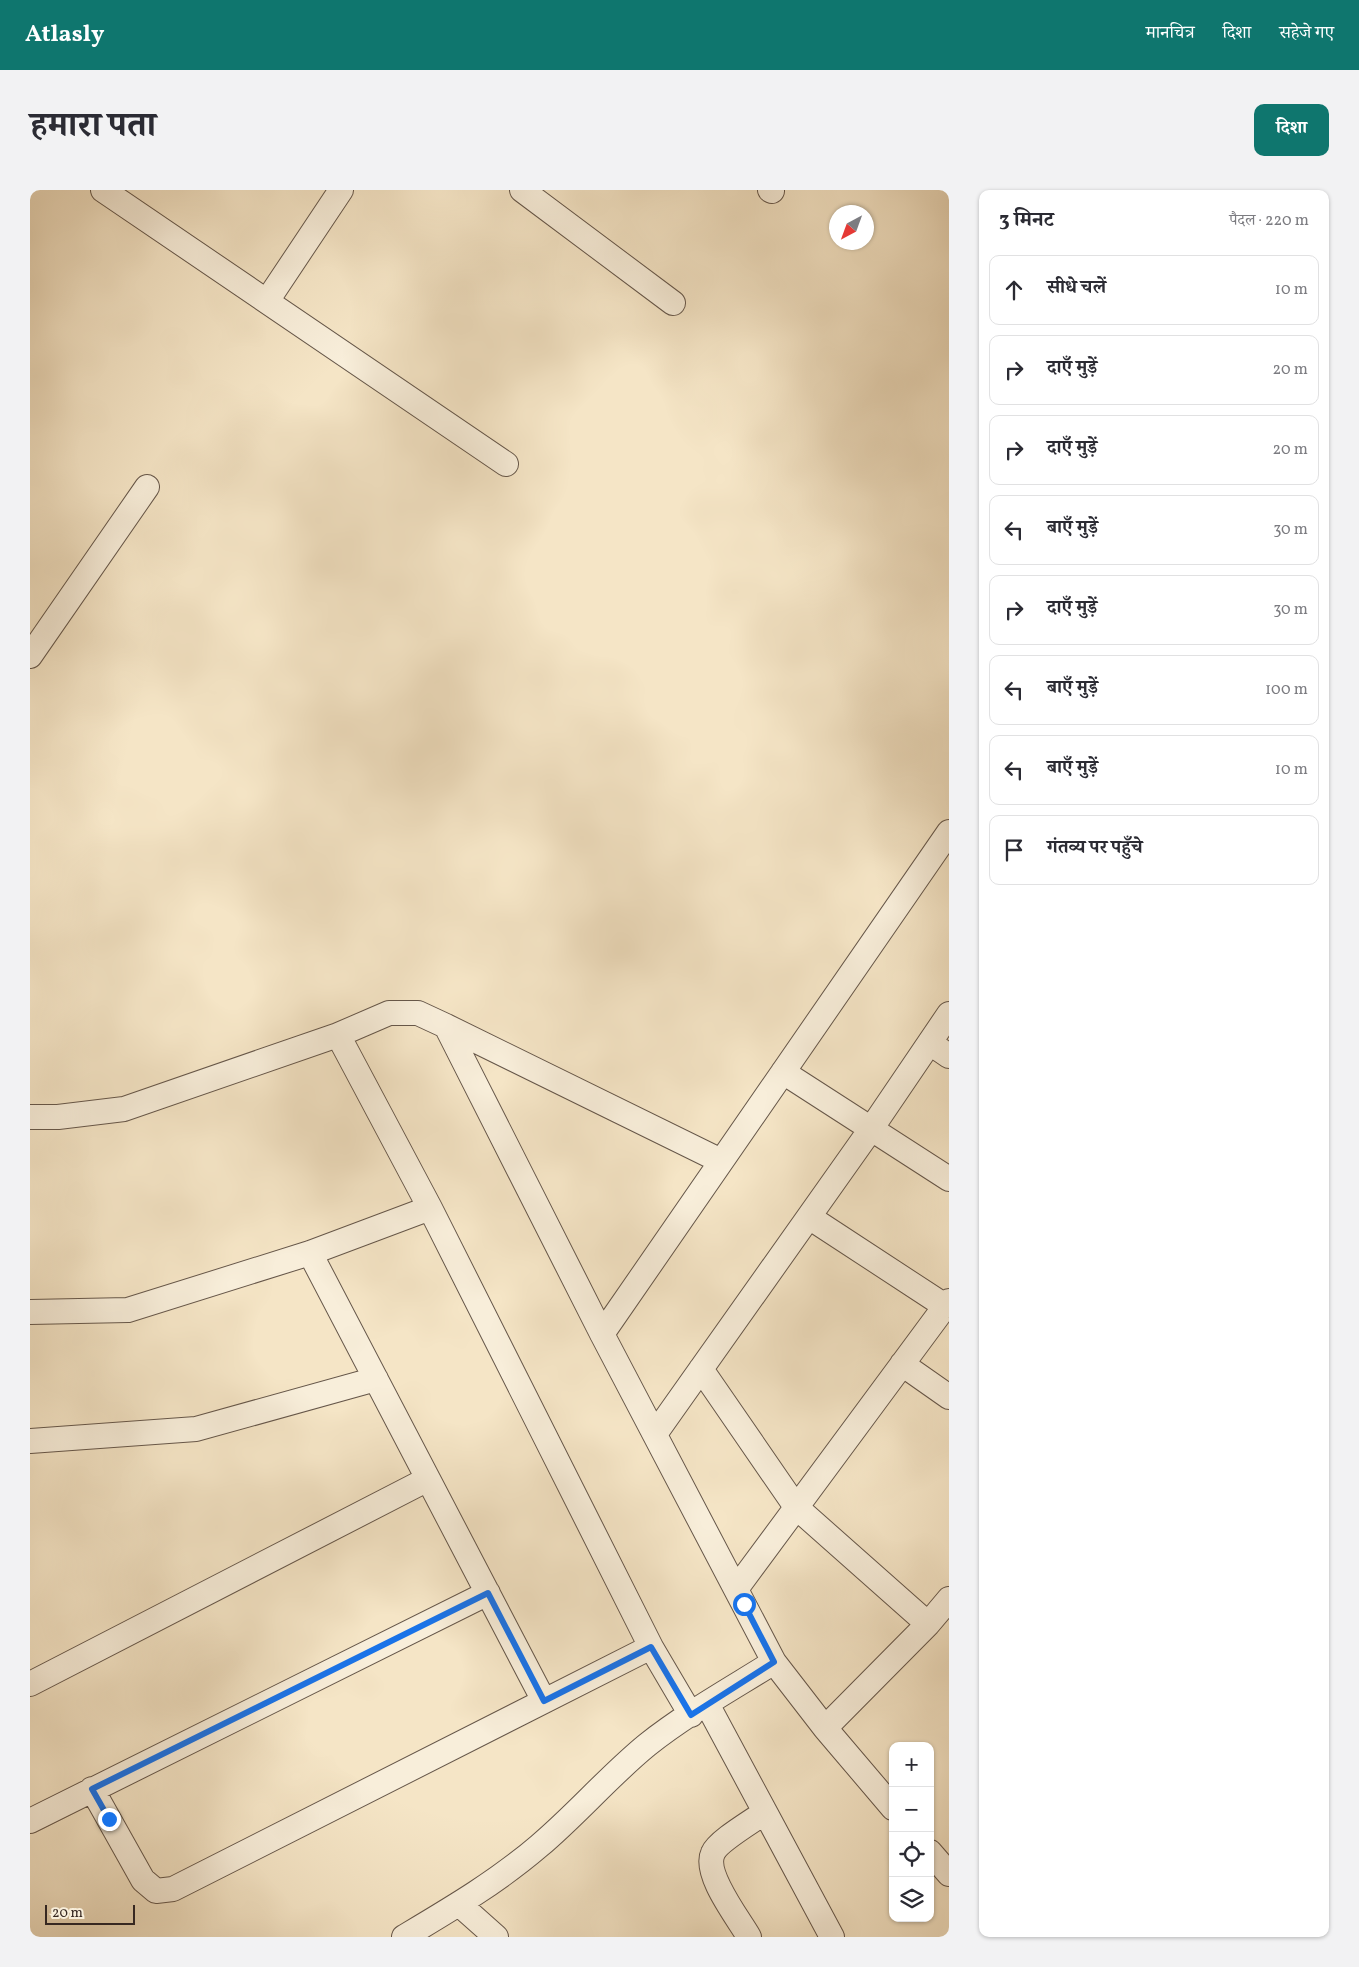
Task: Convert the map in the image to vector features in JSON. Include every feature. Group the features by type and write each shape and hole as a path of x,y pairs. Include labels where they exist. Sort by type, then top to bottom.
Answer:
{"street":[{"path":"103,190 506,464"},
{"path":"267,301 341,190"},
{"path":"522,190 673,303"},
{"path":"30,656 148,487"},
{"path":"602,1334 949,832"},
{"path":"30,1117 58,1117 124,1109 338,1035 388,1013 418,1013 721,1162"},
{"path":"655,1434 871,1129 949,1014"},
{"path":"446,1026 602,1334 774,1662 825,1728 889,1803"},
{"path":"338,1035 430,1208 651,1647 699,1709 765,1812 832,1937"},
{"path":"930,1043 949,1056"},
{"path":"783,1072 949,1179"},
{"path":"30,1312 128,1310 310,1253 430,1208"},
{"path":"736,1589 947,1303 809,1216"},
{"path":"310,1253 544,1701"},
{"path":"902,1364 949,1397"},
{"path":"701,1369 796,1507 928,1624"},
{"path":"30,1441 196,1429 376,1379"},
{"path":"30,1684 428,1479"},
{"path":"30,1821 488,1593"},
{"path":"825,1728 928,1624 949,1599"},
{"path":"92,1789 143,1880 156,1891 173,1889 651,1647"},
{"path":"404,1937 460,1904 503,1875 540,1845 621,1767 669,1729 774,1662"},
{"path":"750,1937 714,1878 711,1864 713,1853 724,1841 765,1812"},
{"path":"934,1857 949,1874"},
{"path":"460,1904 496,1937"}],"route":[{"path":"109,1819 92,1789 488,1593 544,1701 651,1647 691,1715 774,1662 744,1604"}]}
